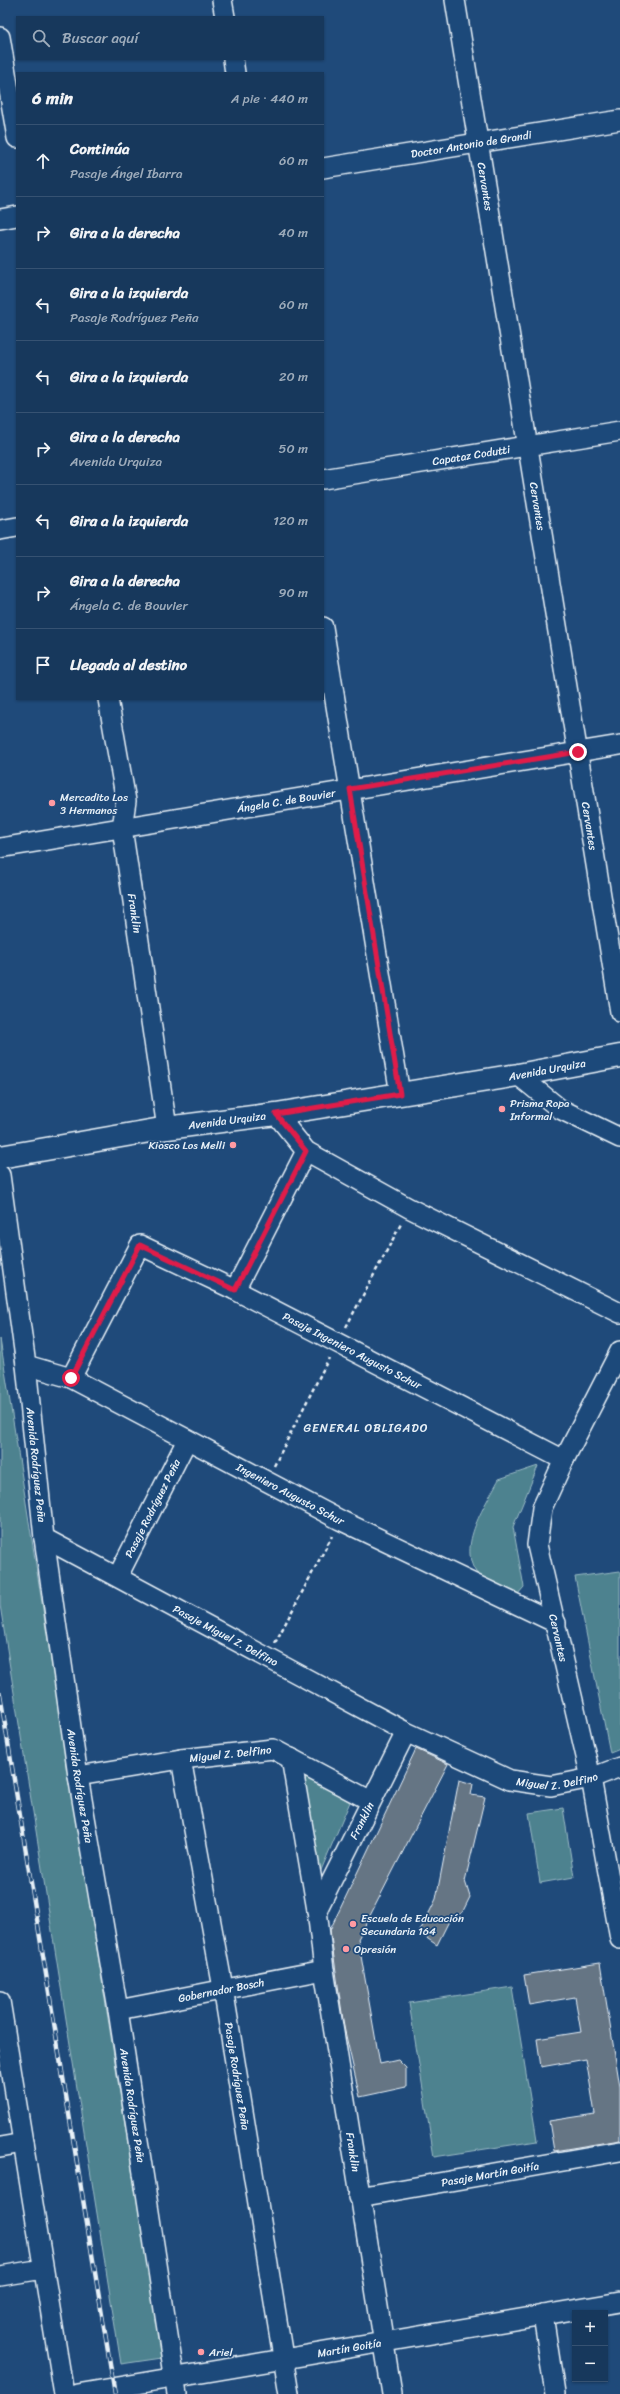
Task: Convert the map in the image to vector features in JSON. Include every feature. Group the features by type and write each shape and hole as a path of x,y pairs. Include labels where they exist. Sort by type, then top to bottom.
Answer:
{"street":[{"path":"222,0 225,16"},
{"name":"Cervantes","path":"455,0 480,144 527,445 620,1012"},
{"path":"0,38 16,132"},
{"path":"233,60 235,72"},
{"name":"Doctor Antonio de Grandi","path":"324,168 480,144 620,120"},
{"path":"0,218 16,216"},
{"name":"Capataz Codutti","path":"324,478 620,431"},
{"path":"0,530 16,527"},
{"path":"324,633 400,1094"},
{"name":"Franklin","path":"108,700 126,801 122,828 167,1128"},
{"name":"Ángela C. de Bouvier","path":"0,848 620,745"},
{"name":"Avenida Urquiza","path":"0,1157 167,1128 276,1114 518,1075 620,1056"},
{"path":"518,1075 560,1109 620,1138"},
{"path":"276,1114 306,1151 409,1208 620,1313"},
{"path":"235,1290 306,1151"},
{"name":"Avenida Rodríguez Peña","path":"0,1175 26,1365 44,1538 78,1776 118,2010 176,2386"},
{"name":"Pasaje Ingeniero Augusto Schur","path":"71,1378 140,1245 235,1290 564,1460"},
{"name":"Cervantes","path":"620,1351 564,1460 542,1508 537,1545 591,1778 620,1939"},
{"name":"Ingeniero Augusto Schur","path":"26,1365 71,1378 340,1520 556,1623"},
{"name":"Pasaje Rodríguez Peña","path":"118,1576 187,1440"},
{"name":"Pasaje Miguel Z. Delfino","path":"44,1538 118,1576 406,1732"},
{"name":"Franklin","path":"317,1910 406,1732"},
{"name":"Miguel Z. Delfino","path":"406,1732 510,1780 551,1786 591,1778 620,1767"},
{"name":"Miguel Z. Delfino","path":"78,1776 181,1759 273,1749 371,1801"},
{"name":"Franklin","path":"291,1758 317,1910 324,1970 359,2197 392,2394"},
{"name":"Pasaje Rodríguez Peña","path":"181,1759 223,1988 290,2394"},
{"name":"Gobernador Bosch","path":"118,2010 223,1988 324,1970"},
{"path":"0,2001 2,2023 64,2394"},
{"path":"0,2147 23,2143"},
{"name":"Pasaje Martín Goitía","path":"359,2197 620,2151"},
{"path":"0,2276 43,2269"},
{"name":"Martín Goitía","path":"77,2394 176,2386 284,2358 620,2302"},
{"path":"543,2315 555,2394"}],"path":[{"path":"268,1657 340,1520"}],"green space":[{"path":"0,1339 162,2358 121,2364 0,1605"},
{"path":"538,1466 513,1527 524,1587 517,1595 493,1586 481,1578 473,1567 470,1555 471,1542 474,1528 499,1479"},
{"path":"620,1571 620,1749 610,1753 575,1577"},
{"path":"300,1774 350,1802 319,1875"},
{"path":"563,1808 574,1877 540,1883 529,1813"},
{"path":"512,1987 537,2141 434,2157 409,2003"}],"building":[{"path":"416,1749 448,1764 358,1939 380,2064 398,2060 406,2068 406,2087 360,2097 344,2027 330,1930"},
{"path":"459,1780 473,1784 471,1795 485,1797 465,1881 470,1897 462,1913 450,1919 437,1945 419,1933 436,1899"},
{"path":"600,1963 620,2087 620,2140 554,2151 549,2121 595,2114 586,2059 541,2067 537,2039 581,2032 575,1997 529,2005 524,1975"}],"railway":[{"path":"0,1694 115,2394"}],"place":[{"name":"Mercadito Los 3 Hermanos","path":"52,803"},
{"name":"Prisma Ropa Informal","path":"502,1109"},
{"name":"Kiosco Los Melli","path":"233,1145"},
{"name":"Escuela de Educación Secundaria 164","path":"353,1924"},
{"name":"Opresión","path":"346,1949"},
{"name":"Ariel","path":"201,2352"}],"district":[{"name":"GENERAL OBLIGADO","path":"366,1428"}],"route":[{"path":"71,1378 140,1245 235,1290 306,1151 276,1114 400,1094 350,789 578,752"}]}
